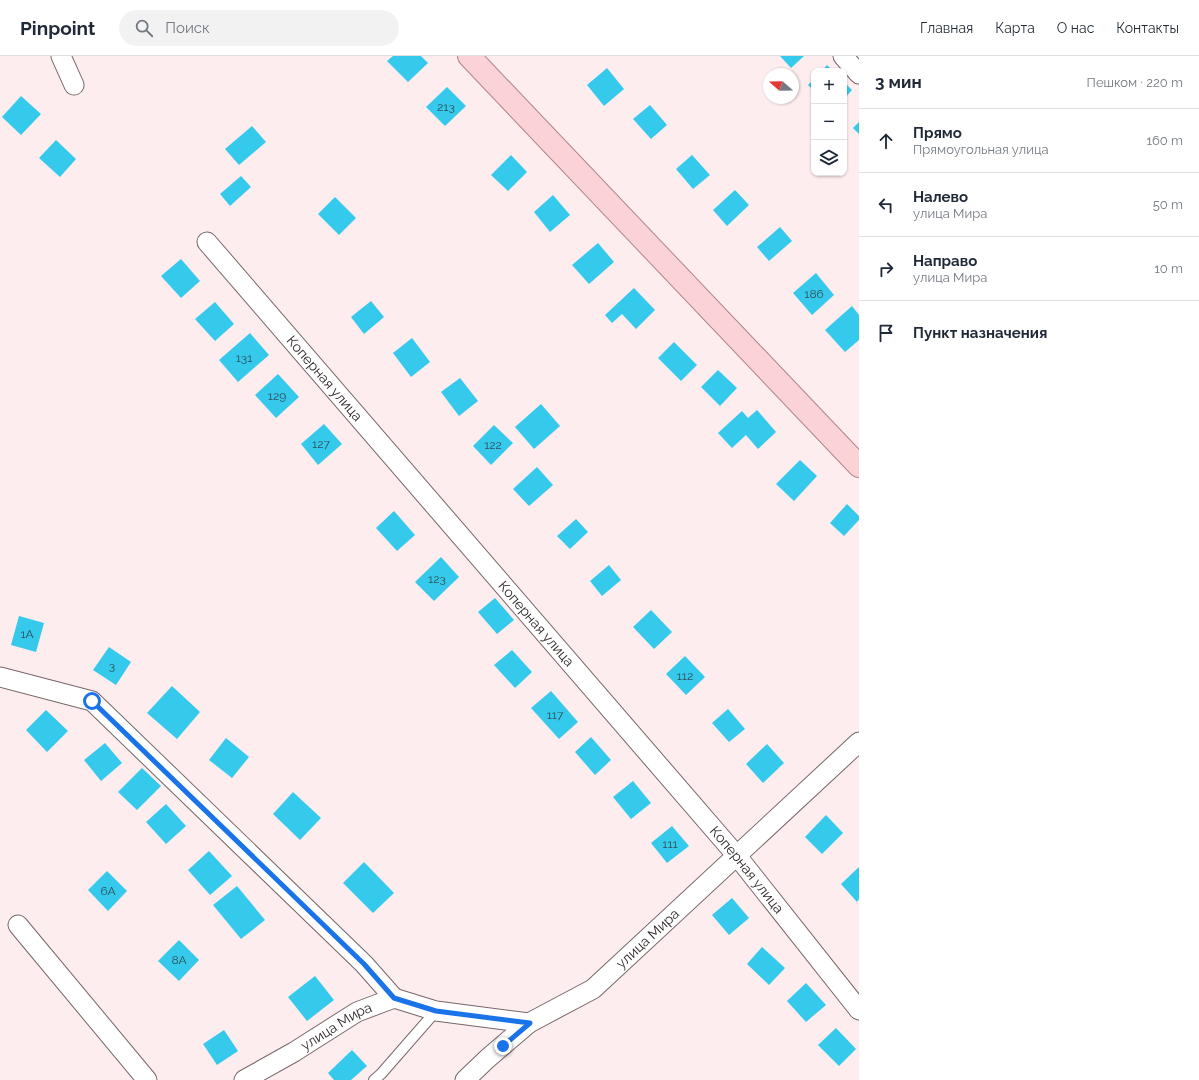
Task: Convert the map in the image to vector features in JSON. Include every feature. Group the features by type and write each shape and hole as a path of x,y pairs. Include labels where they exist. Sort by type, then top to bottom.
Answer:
{"main road":[{"path":"470,56 859,466"}],"street":[{"path":"60,56 74,85"},
{"path":"843,56 859,74"},
{"name":"Коперная улица","path":"208,242 738,856 859,1010"},
{"path":"0,677 92,701 364,964 394,998 436,1011 530,1023"},
{"name":"улица Мира","path":"465,1080 487,1059 530,1023 594,989 859,742"},
{"path":"18,925 148,1080"},
{"name":"улица Мира","path":"244,1080 294,1052 357,1012 394,998"}],"lane":[{"path":"374,1080 436,1011"}],"building":[{"path":"393,56 421,56 428,63 408,82 387,61"},
{"path":"780,56 804,56 791,68"},
{"path":"607,68 624,89 604,106 587,85"},
{"path":"847,85 852,90 847,96"},
{"path":"447,87 466,106 445,126 426,107"},
{"path":"21,96 41,114 21,135 2,117"},
{"path":"650,105 667,125 651,139 633,119"},
{"path":"859,122 859,134 853,128"},
{"path":"252,126 266,142 239,165 225,149"},
{"path":"56,140 76,159 60,177 39,158"},
{"path":"511,155 527,172 508,191 491,175"},
{"path":"692,155 710,175 693,189 676,169"},
{"path":"241,176 251,187 230,206 220,194"},
{"path":"735,190 749,205 727,226 713,210"},
{"path":"553,195 570,215 550,232 534,212"},
{"path":"335,197 356,218 339,235 318,214"},
{"path":"780,227 792,241 769,261 757,247"},
{"path":"598,243 614,262 589,284 572,265"},
{"path":"181,259 200,281 181,298 161,276"},
{"path":"816,273 834,295 812,315 793,293"},
{"path":"634,288 655,310 636,329 622,314 612,323 605,315"},
{"path":"371,301 384,317 364,334 351,317"},
{"path":"215,302 234,324 215,341 195,319"},
{"path":"852,306 859,315 859,340 845,352 825,330"},
{"path":"250,333 269,355 238,382 219,360"},
{"path":"412,338 430,362 411,377 393,353"},
{"path":"674,342 697,365 681,381 658,358"},
{"path":"718,370 737,388 720,406 701,387"},
{"path":"278,374 299,397 276,418 255,395"},
{"path":"460,378 478,401 459,416 441,392"},
{"path":"541,404 560,426 534,449 515,427"},
{"path":"757,410 776,432 758,449 746,435 732,448 718,433 742,411 748,418"},
{"path":"324,424 342,444 318,465 301,444"},
{"path":"494,425 513,443 491,465 473,446"},
{"path":"800,460 817,476 794,501 776,484"},
{"path":"537,467 553,485 529,506 513,489"},
{"path":"847,504 859,516 859,520 844,536 830,523"},
{"path":"394,511 415,535 397,551 376,528"},
{"path":"576,519 588,532 570,549 557,536"},
{"path":"441,557 459,577 434,601 415,582"},
{"path":"609,565 621,580 602,596 590,581"},
{"path":"495,598 514,620 497,634 478,612"},
{"path":"651,610 672,632 654,649 633,627"},
{"path":"19,616 44,623 36,652 11,645"},
{"path":"109,647 131,662 116,685 93,670"},
{"path":"512,650 532,672 515,688 494,665"},
{"path":"685,656 705,677 686,695 666,674"},
{"path":"172,686 200,712 177,739 147,713"},
{"path":"551,691 578,722 559,739 531,708"},
{"path":"728,709 745,729 729,742 712,723"},
{"path":"46,710 68,731 47,752 26,730"},
{"path":"591,737 611,760 595,775 575,752"},
{"path":"226,738 249,757 232,778 209,760"},
{"path":"105,743 122,763 101,781 84,760"},
{"path":"767,744 784,763 763,783 746,764"},
{"path":"142,768 161,786 137,810 118,792"},
{"path":"633,781 651,803 631,819 613,797"},
{"path":"293,792 321,818 300,840 273,814"},
{"path":"166,804 186,826 166,844 146,822"},
{"path":"826,815 843,833 822,854 805,837"},
{"path":"672,826 689,846 667,863 651,843"},
{"path":"209,851 232,876 210,895 188,870"},
{"path":"364,862 394,893 373,913 343,883"},
{"path":"859,867 859,899 857,902 841,884"},
{"path":"107,871 127,891 108,911 88,890"},
{"path":"237,886 265,920 241,939 213,905"},
{"path":"732,898 749,918 729,935 712,915"},
{"path":"179,940 199,960 179,981 158,961"},
{"path":"762,947 785,968 769,985 747,964"},
{"path":"315,976 334,1000 307,1021 288,997"},
{"path":"806,983 826,1005 806,1022 787,1001"},
{"path":"836,1028 856,1049 839,1066 818,1045"},
{"path":"224,1030 238,1051 217,1065 203,1044"},
{"path":"352,1050 367,1066 351,1080 334,1080 328,1073"}],"route":[{"path":"92,701 364,964 394,998 436,1011 530,1023 503,1046"}]}
